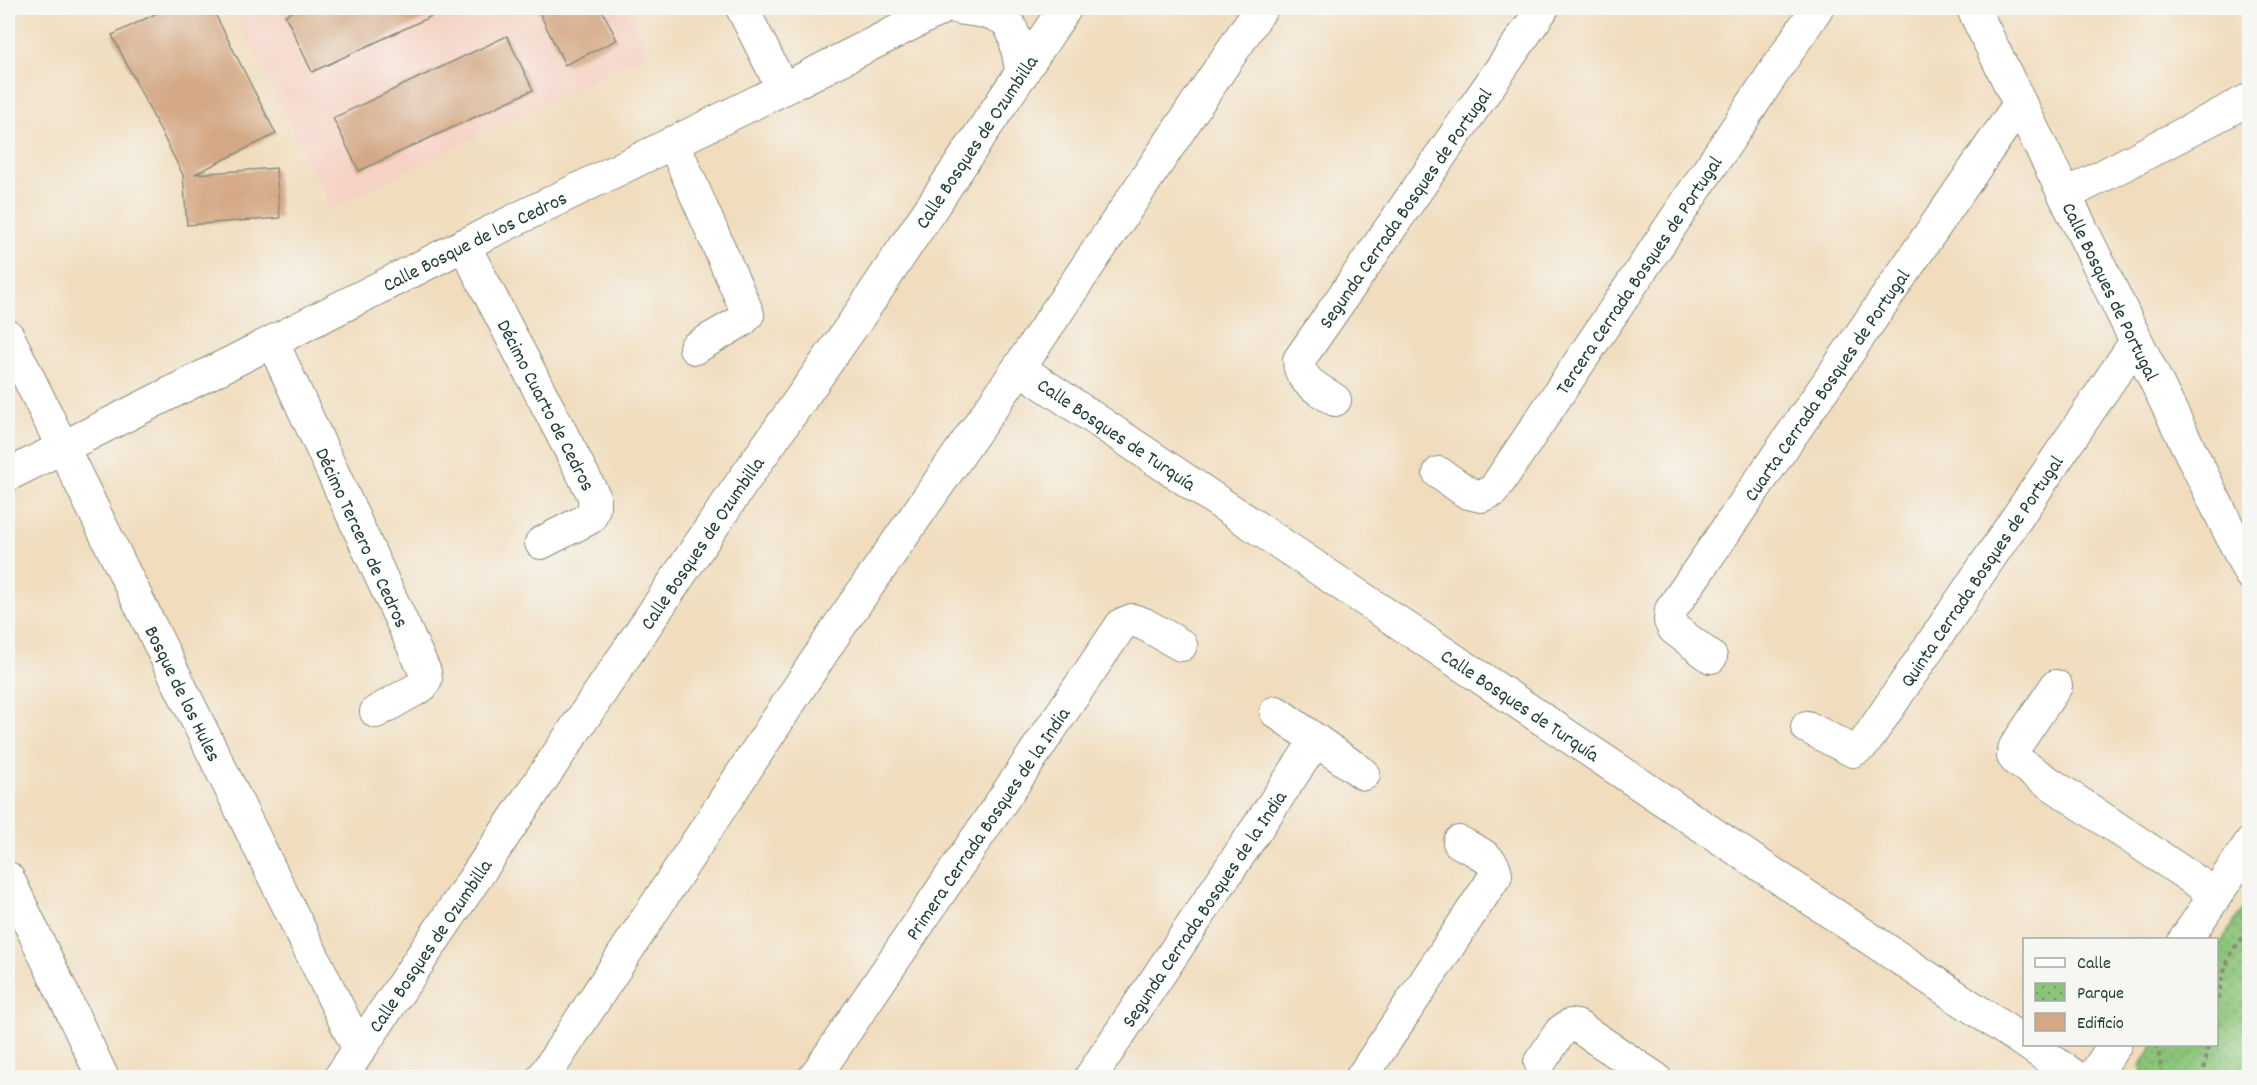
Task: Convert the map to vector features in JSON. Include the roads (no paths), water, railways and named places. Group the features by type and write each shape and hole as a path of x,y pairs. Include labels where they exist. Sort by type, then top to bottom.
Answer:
{"main road":[{"name":"Calle Bosques de Ozumbilla","path":"340,1077 728,504 859,316 1065,8"},
{"path":"543,1077 838,628 1018,368 1261,8"},
{"name":"Calle Bosques de Portugal","path":"1973,8 2066,195 2135,343 2250,573"},
{"path":"2186,938 2250,844"},
{"path":"2093,1077 2114,1046"}],"street":[{"path":"742,8 783,89"},
{"name":"Calle Bosque de los Cedros","path":"8,475 464,245 943,8"},
{"path":"958,8 988,11 1004,18 1013,28 1022,74"},
{"name":"Segunda Cerrada Bosques de Portugal","path":"1335,400 1303,378 1299,369 1299,360 1543,8"},
{"name":"Tercera Cerrada Bosques de Portugal","path":"1439,473 1468,493 1481,496 1493,490 1817,8"},
{"path":"2066,195 2250,99"},
{"name":"Cuarta Cerrada Bosques de Portugal","path":"1711,657 1674,629 1670,621 1671,610 2020,103"},
{"path":"673,142 748,314 743,320 695,348"},
{"name":"Décimo Cuarto de Cedros","path":"464,245 594,496 594,508 590,518 541,543"},
{"name":"Bosque de los Hules","path":"8,336 359,1050"},
{"name":"Décimo Tercero de Cedros","path":"273,343 425,672 426,679 422,686 375,712"},
{"name":"Quinta Cerrada Bosques de Portugal","path":"1807,727 1853,751 1864,744 2135,343"},
{"name":"Calle Bosques de Turquía","path":"1018,368 2023,1041"},
{"name":"Primera Cerrada Bosques de la India","path":"814,1077 1122,624 1132,620 1144,624 1181,645"},
{"path":"2056,686 2015,747 2013,756 2017,761 2215,894"},
{"path":"1276,712 1364,774"},
{"name":"Segunda Cerrada Bosques de la India","path":"1090,1077 1316,740"},
{"path":"1361,1077 1496,875 1496,866 1490,860 1459,842"},
{"path":"8,878 103,1077"},
{"path":"1540,1062 1561,1031 1570,1025 1577,1026 1655,1077"},
{"name":"Calle Bosques de Turquía","path":"2030,1046 2077,1077"}]}
